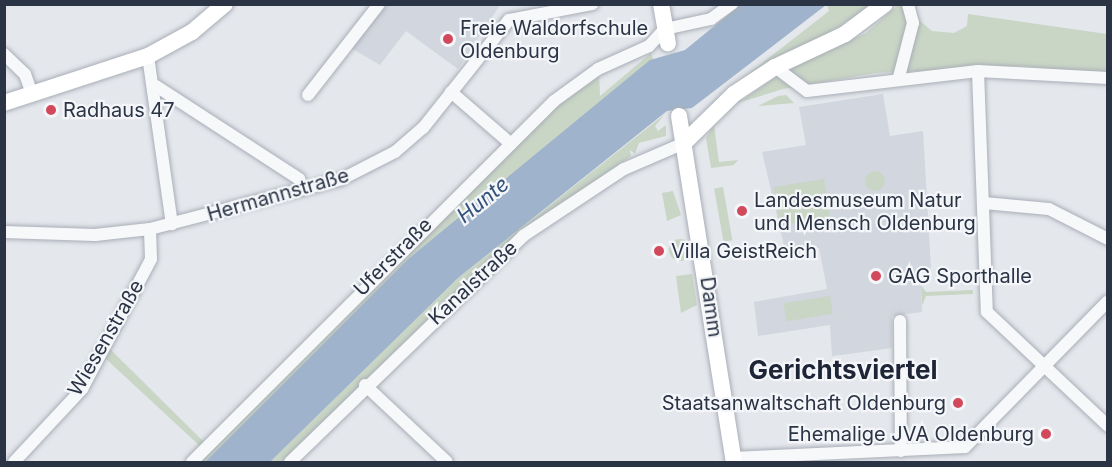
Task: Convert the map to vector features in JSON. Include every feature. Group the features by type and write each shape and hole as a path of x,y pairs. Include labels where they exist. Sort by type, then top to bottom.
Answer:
{"street":[{"path":"4,103 148,56 192,32 225,4"},
{"path":"308,95 379,4"},
{"name":"Hermannstraße","path":"4,232 95,235 150,229 366,169 423,128 509,20 592,4"},
{"path":"661,4 667,36 711,19 732,4"},
{"path":"684,143 716,109 775,67 845,34 885,4"},
{"path":"899,77 913,23 908,4"},
{"name":"Uferstraße","path":"192,462 454,195 511,144 554,101 598,69 667,36"},
{"path":"4,54 25,74 32,94"},
{"path":"148,56 156,86 172,224"},
{"path":"775,67 807,91 899,77 978,71 1107,78"},
{"path":"978,71 987,312 1107,426"},
{"path":"156,86 299,179"},
{"path":"451,92 511,144"},
{"name":"Damm","path":"679,116 734,460"},
{"name":"Kanalstraße","path":"290,462 365,385 523,236 624,169 684,143"},
{"path":"984,203 1049,209 1107,238"},
{"name":"Wiesenstraße","path":"14,462 81,389 151,259 150,229"},
{"path":"734,460 965,447 1107,301"},
{"path":"900,321 901,451"},
{"path":"365,385 447,462"}],"shaded area":[{"name":"Freie Waldorfschule Oldenburg","path":"382,5 500,5 458,69 406,31 380,65 351,48"},
{"path":"883,94 890,136 923,131 931,268 920,269 922,312 892,316 892,348 832,356 830,325 758,336 754,302 827,289 819,248 786,254 762,152 806,145 799,107"}],"green space":[{"path":"827,5 875,5 710,104 829,11"},
{"path":"898,5 914,5 918,19 932,31 954,33 967,26 968,14 1107,34 1107,74 1021,66 876,73 783,89 738,103 792,66 866,33"},
{"path":"651,53 654,61 407,260 205,462 197,462 457,198 581,83 599,72 600,96"},
{"path":"786,95 794,103 758,106 778,96"},
{"path":"665,114 655,126 658,131 666,125 666,136 639,143 635,154 630,150 631,156 493,255 283,462 270,462 458,278"},
{"path":"714,125 719,162 738,160 734,165 711,168 706,138"},
{"path":"875,171 882,174 885,181 882,188 875,191 868,188 865,181 868,174"},
{"path":"824,179 830,218 780,225 774,187"},
{"path":"723,187 732,240 724,242 714,189"},
{"path":"673,191 681,215 667,221 662,193"},
{"path":"680,239 688,242 691,250 688,258 680,261 672,258 669,250 672,242"},
{"path":"692,274 697,305 681,313 676,276"},
{"path":"921,285 926,292 973,290 973,294 926,296 922,306"},
{"path":"830,296 833,314 786,321 784,303"},
{"path":"110,349 206,444 202,448 105,358"}],"water":[{"name":"Hunte","path":"740,5 826,5 692,108 667,111 458,278 270,462 205,462 407,260 650,60 685,50"}],"place":[{"name":"Freie Waldorfschule Oldenburg","path":"448,39"},
{"name":"Radhaus 47","path":"51,110"},
{"name":"Landesmuseum Natur und Mensch Oldenburg","path":"742,211"},
{"name":"Villa GeistReich","path":"659,251"},
{"name":"GAG Sporthalle","path":"876,276"},
{"name":"Staatsanwaltschaft Oldenburg","path":"958,403"},
{"name":"Ehemalige JVA Oldenburg","path":"1046,434"}],"district":[{"name":"Gerichtsviertel","path":"843,370"}]}
